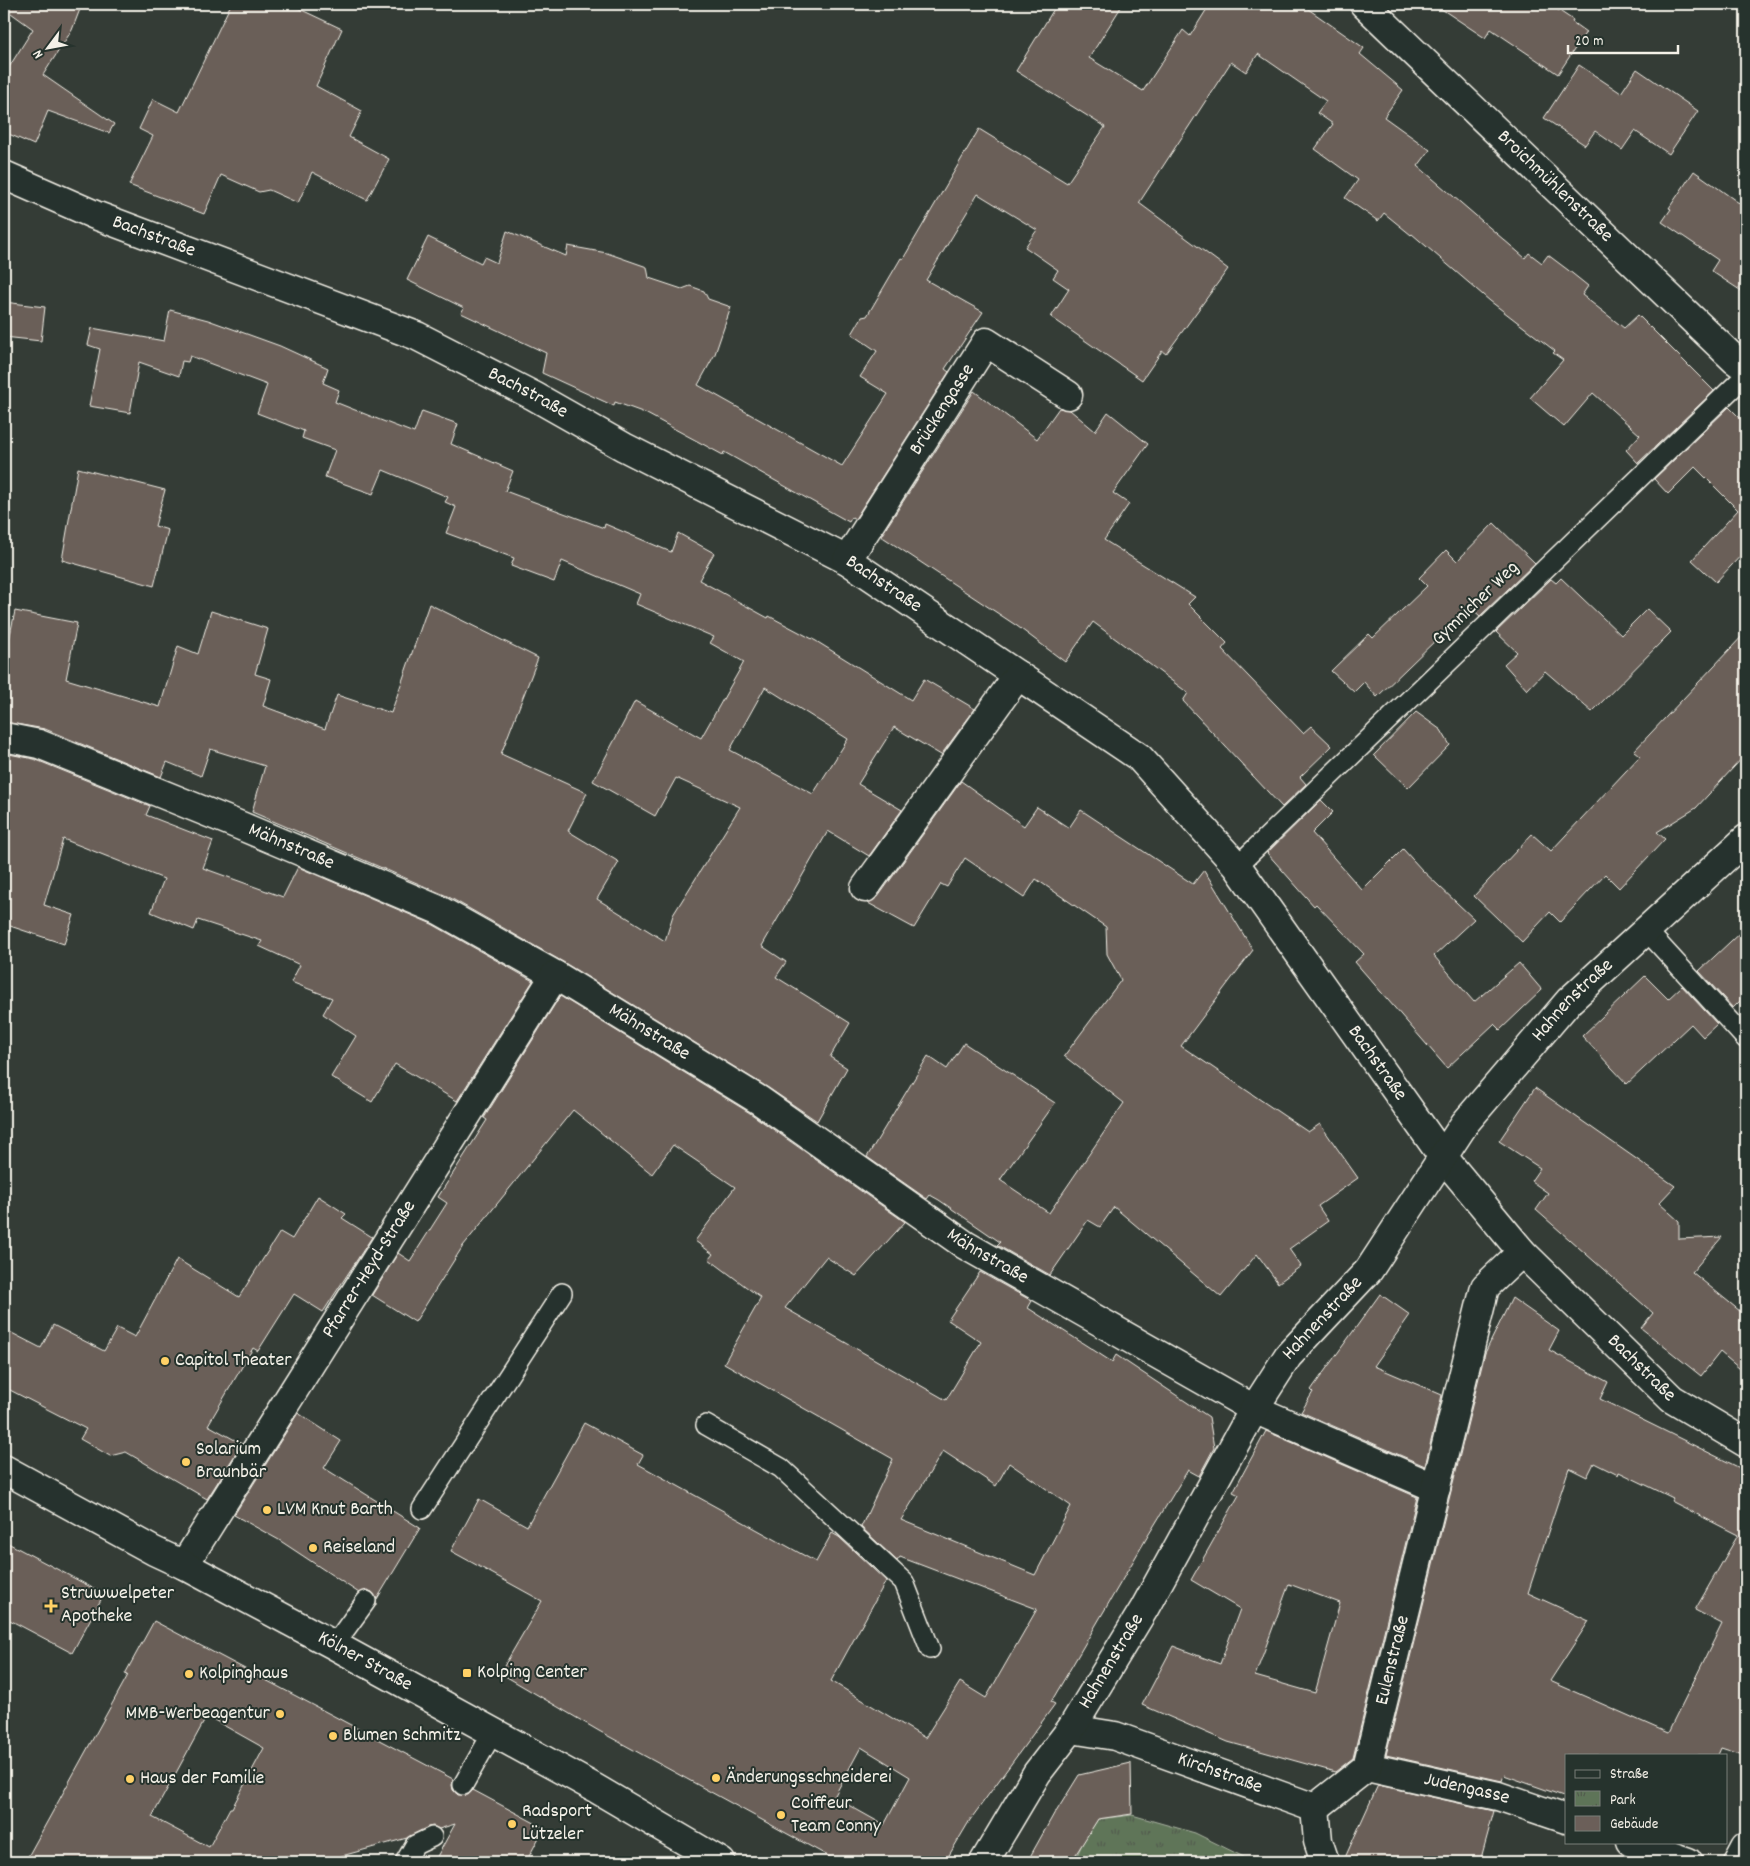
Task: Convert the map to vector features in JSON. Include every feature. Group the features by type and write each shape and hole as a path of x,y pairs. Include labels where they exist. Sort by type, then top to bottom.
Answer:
{"street":[{"name":"Broichmühlenstraße","path":"1364,4 1735,360 1746,368"},
{"name":"Bachstraße","path":"4,176 95,215 417,336 534,396 624,447 847,560 1139,757 1237,866 1443,1157 1522,1252 1672,1399 1746,1443"},
{"name":"Brückengasse","path":"847,560 986,342 1068,395"},
{"path":"865,888 1018,675"},
{"name":"Mähnstraße","path":"4,737 39,744 242,826 430,906 555,975 759,1100 965,1245 1254,1409"},
{"name":"Hahnenstraße","path":"984,1862 1037,1773 1072,1729 1144,1609 1254,1409 1288,1356 1369,1270 1465,1124 1569,1000 1746,839"},
{"name":"Pfarrer-Heyd-Straße","path":"184,1566 555,975"},
{"name":"Eulenstraße","path":"1367,1767 1484,1287 1522,1252"},
{"path":"1254,1409 1436,1488"},
{"name":"Kölner Straße","path":"4,1469 494,1732 595,1788 721,1862"},
{"name":"Kirchstraße","path":"1072,1729 1115,1736 1315,1808"},
{"path":"1325,1862 1318,1841 1315,1808 1367,1767"},
{"name":"Judengasse","path":"1367,1767 1498,1796 1565,1819"},
{"path":"1638,1844 1688,1862"},
{"path":"1738,1862 1746,1848"}],"lane":[{"name":"Gymnicher Weg","path":"1237,866 1746,375"},
{"path":"1646,930 1746,1039"},
{"path":"422,1509 562,1293"},
{"path":"706,1425 781,1468 904,1582 930,1649"},
{"path":"334,1645 366,1601"},
{"path":"463,1785 494,1732"},
{"path":"405,1862 415,1845 432,1838"}],"green space":[{"path":"1132,1815 1195,1833 1254,1862 1074,1862 1083,1842 1098,1819"}],"building":[{"path":"4,4 82,4 72,30 43,75 114,124 109,133 48,111 34,145 4,132 4,75 33,29 4,8"},
{"path":"231,4 289,4 342,29 316,86 362,111 349,137 389,159 367,200 312,172 298,203 269,190 259,192 221,175 204,214 129,185 153,136 139,129 153,99 179,112"},
{"path":"1057,4 1123,4 1089,58 1143,91 1183,30 1190,36 1210,4 1301,4 1364,48 1360,54 1403,90 1384,117 1430,150 1418,166 1525,258 1529,253 1542,263 1548,255 1568,270 1588,286 1582,295 1624,328 1638,315 1714,391 1638,463 1626,450 1640,435 1593,393 1564,427 1530,398 1563,360 1553,353 1555,351 1490,301 1412,234 1384,213 1378,221 1345,198 1358,180 1315,149 1333,124 1317,113 1326,101 1258,54 1246,72 1231,62 1139,203 1228,269 1166,354 1162,351 1142,380 1051,317 1069,289 1053,278 1058,270 1025,247 1037,230 978,194 926,280 983,312 945,369 949,372 855,519 852,517 849,522 724,452 723,455 645,413 615,402 614,406 542,373 546,353 461,313 464,308 407,280 428,237 481,263 484,257 497,263 507,231 566,256 568,246 607,253 647,267 649,278 682,289 690,286 704,291 708,299 731,307 715,354 698,385 842,466 888,394 860,377 877,351 852,334 862,317 867,316 901,258 903,259 979,129 1067,183 1105,127 1016,71"},
{"path":"1434,4 1549,4 1573,20 1572,22 1586,32 1558,74 1491,29 1485,38"},
{"path":"1579,65 1621,93 1637,69 1698,111 1669,154 1635,131 1622,150 1595,131 1585,145 1544,118"},
{"path":"1694,171 1746,208 1746,294 1711,271 1718,260 1662,222 1671,209 1669,208"},
{"path":"4,302 45,307 41,341 4,337"},
{"path":"170,310 208,320 280,346 328,368 323,383 339,390 335,402 414,433 422,411 458,424 451,444 513,471 505,491 604,528 605,524 671,552 678,533 714,553 699,580 768,618 769,616 816,641 911,700 924,679 975,709 941,755 894,727 858,784 902,810 869,856 828,831 762,946 786,962 776,977 850,1023 830,1057 847,1068 817,1121 767,1087 563,962 447,896 252,812 265,766 210,749 201,776 167,762 161,777 45,729 4,722 4,664 15,611 77,623 66,679 160,707 178,646 198,654 211,611 268,629 255,674 271,679 263,706 325,729 337,695 391,713 429,604 538,658 501,754 587,793 568,831 619,862 597,899 665,941 673,915 740,807 676,778 655,816 593,781 635,701 701,738 744,662 710,643 714,637 636,604 640,594 562,561 554,582 511,566 514,558 446,533 456,507 445,502 448,497 383,470 373,494 325,477 335,450 302,438 304,431 257,413 267,385 190,356 188,362 182,361 179,376 139,362 130,413 89,406 100,349 88,345 92,328 164,341","holes":["765,687 848,739 813,794 730,750"]},
{"path":"974,391 1037,439 1059,408 1070,410 1095,431 1108,412 1148,444 1113,493 1129,504 1104,540 1195,597 1188,604 1227,643 1222,649 1303,733 1311,726 1332,746 1300,777 1306,784 1282,807 1183,701 1188,693 1093,622 1065,662 1017,626 881,536"},
{"path":"1729,407 1746,424 1746,550 1716,582 1692,560 1738,510 1695,467 1668,494 1654,479"},
{"path":"78,468 165,490 155,526 168,530 154,586 62,560"},
{"path":"1494,523 1535,563 1480,616 1470,607 1377,697 1364,682 1354,692 1331,671 1369,634 1373,638 1427,586 1419,578 1446,550 1457,561"},
{"path":"1561,578 1621,635 1647,609 1671,632 1592,712 1545,671 1527,690 1504,664 1517,652 1496,632 1551,579 1556,583"},
{"path":"1746,632 1746,754 1696,808 1657,832 1665,839 1619,888 1605,874 1560,922 1550,912 1522,942 1474,896 1532,834 1551,851 1640,756 1634,751"},
{"path":"1416,712 1441,730 1450,745 1408,788 1374,755"},
{"path":"4,753 34,759 150,806 146,815 213,841 203,868 283,897 298,867 432,924 533,981 457,1101 395,1064 372,1102 331,1077 356,1036 323,1014 332,998 291,982 300,965 259,946 262,941 198,920 194,930 151,912 164,879 63,839 44,905 74,915 64,944 4,924"},
{"path":"961,781 1024,826 1037,807 1069,828 1081,810 1193,884 1204,870 1253,950 1181,1046 1308,1132 1320,1124 1358,1178 1318,1206 1328,1221 1289,1249 1301,1266 1278,1283 1257,1254 1221,1297 1114,1207 1100,1227 1088,1220 1050,1275 997,1245 1000,1242 939,1200 930,1195 927,1199 867,1157 928,1056 947,1069 964,1043 1055,1103 1000,1180 1049,1213 1124,1103 1064,1056 1121,980 1107,954 1106,927 1036,879 1024,898 965,858 947,887 941,884 914,928 868,903 878,897"},
{"path":"1321,800 1333,812 1312,833 1362,890 1403,849 1422,870 1474,919 1434,956 1474,1002 1519,963 1542,990 1500,1030 1494,1024 1447,1068 1355,962 1364,954 1316,904 1314,906 1267,853"},
{"path":"1746,927 1746,995 1733,1008 1699,971"},
{"path":"1645,976 1668,999 1682,986 1717,1024 1703,1037 1691,1024 1627,1084 1582,1036"},
{"path":"560,996 750,1113 905,1222 856,1276 826,1257 785,1308 946,1400 981,1342 948,1320 980,1272 1032,1301 1028,1308 1112,1362 1116,1355 1209,1417 1214,1448 1199,1476 1188,1470 1051,1702 1055,1704 970,1820 945,1862 839,1862 599,1731 500,1673 542,1601 451,1551 479,1499 527,1526 584,1423 643,1455 638,1464 816,1562 832,1533 839,1537 886,1581 831,1681 925,1738 960,1682 986,1698 1037,1609 900,1557 897,1561 861,1527 893,1459 724,1363 761,1298 709,1259 713,1254 695,1241 735,1187 673,1145 652,1174 573,1110 463,1246 415,1322 372,1295 398,1253 410,1261 447,1203 438,1197 487,1120 484,1118","holes":["943,1451 996,1486 1009,1463 1071,1506 1035,1575 901,1520","861,1747 910,1777 884,1825 834,1797"]},
{"path":"1535,1088 1675,1186 1659,1203 1679,1221 1679,1239 1722,1237 1692,1272 1746,1316 1746,1374 1720,1352 1701,1376 1641,1328 1653,1313 1536,1210 1548,1193 1531,1181 1540,1168 1499,1141"},
{"path":"318,1196 346,1214 342,1218 372,1237 323,1312 294,1294 258,1351 253,1348 208,1425 242,1444 207,1499 126,1452 110,1456 80,1439 86,1429 4,1387 4,1329 41,1348 53,1325 104,1351 117,1328 135,1337 177,1259 239,1297 280,1232 292,1239"},
{"path":"1380,1294 1410,1315 1374,1366 1442,1395 1425,1466 1301,1412 1313,1392 1311,1390"},
{"path":"1512,1298 1559,1331 1549,1350 1608,1382 1600,1399 1746,1471 1746,1756 1721,1748 1718,1754 1565,1754 1565,1797 1504,1775 1502,1781 1386,1755 1485,1353","holes":["1594,1463 1618,1475 1619,1472 1673,1498 1671,1501 1738,1535 1695,1610 1722,1624 1668,1733 1550,1681 1589,1621 1528,1593 1569,1468 1587,1477"]},
{"path":"298,1413 341,1441 324,1468 420,1528 377,1599 372,1592 367,1590 359,1593 279,1540 234,1515"},
{"path":"1266,1431 1417,1497 1353,1758 1335,1772 1228,1742 1142,1705 1173,1646 1220,1664 1240,1609 1191,1580 1239,1495 1233,1492","holes":["1289,1584 1340,1603 1315,1693 1255,1676"]},
{"name":"Struwwelpeter Apotheke","path":"4,1541 104,1594 72,1653 4,1617"},
{"path":"154,1621 453,1779 453,1790 458,1795 468,1795 473,1790 544,1828 526,1862 434,1862 455,1824 439,1829 433,1826 428,1827 407,1838 320,1862 25,1862 128,1675 125,1674","holes":["207,1716 264,1748 209,1847 152,1817"]},
{"path":"1131,1763 1132,1814 1098,1819 1071,1862 1027,1862 1055,1812 1079,1775"},
{"path":"1378,1785 1494,1811 1480,1862 1343,1862"}],"place":[{"name":"Capitol Theater","path":"165,1361"},
{"name":"Solarium Braunbär","path":"186,1462"},
{"name":"LVM Knut Barth","path":"267,1510"},
{"name":"Reiseland","path":"313,1548"},
{"name":"Struwwelpeter Apotheke","path":"51,1606"},
{"name":"Kolping Center","path":"467,1673"},
{"name":"Kolpinghaus","path":"189,1674"},
{"name":"MMB-Werbeagentur","path":"280,1714"},
{"name":"Blumen Schmitz","path":"333,1736"},
{"name":"Änderungsschneiderei","path":"716,1778"},
{"name":"Haus der Familie","path":"130,1779"},
{"name":"Coiffeur Team Conny","path":"781,1815"},
{"name":"Radsport Lützeler","path":"512,1824"}]}
